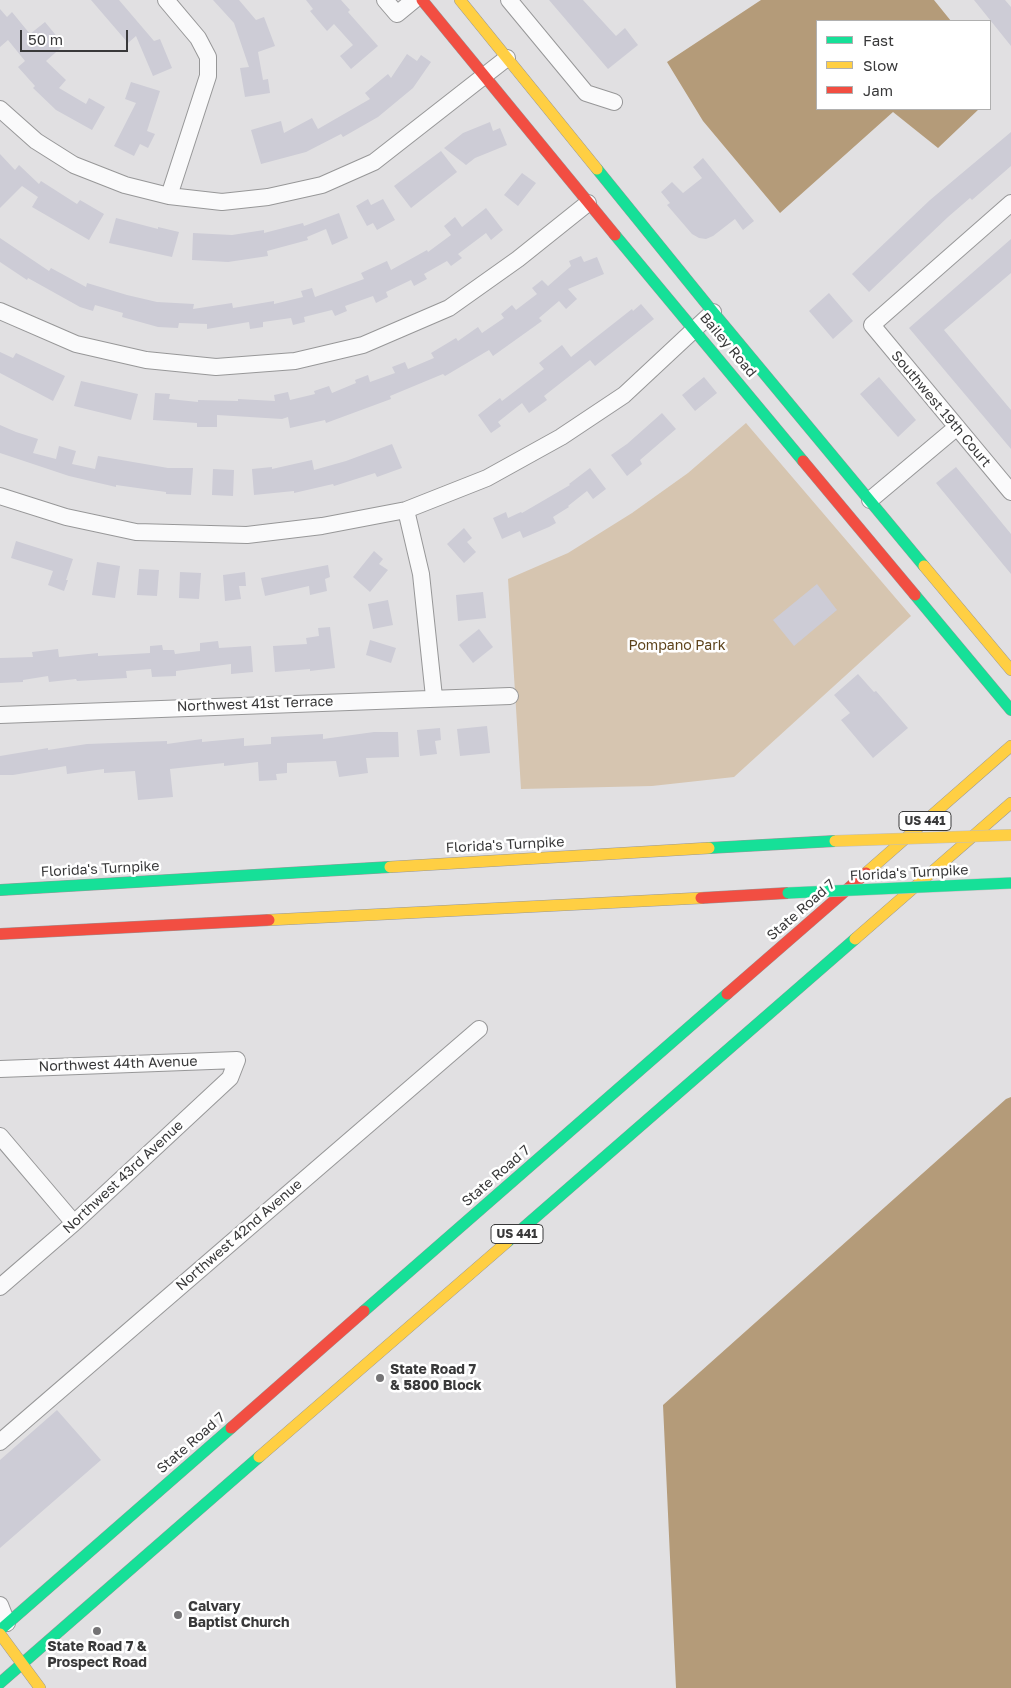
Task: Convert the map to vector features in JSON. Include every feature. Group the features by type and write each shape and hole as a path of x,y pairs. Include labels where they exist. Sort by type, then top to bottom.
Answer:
{"main road":[{"name":"Bailey Road","path":"422,0 695,330 870,500 1011,670"},
{"name":"Bailey Road","path":"460,0 714,312 786,418 1011,710"},
{"name":"State Road 7","path":"2,1629 1011,746"},
{"name":"US 441","path":"0,1683 1011,803"},
{"name":"Florida's Turnpike","path":"0,890 835,841 1011,835"},
{"name":"Florida's Turnpike","path":"0,934 1011,883"},
{"path":"2,1629 22,1664 40,1688"}],"street":[{"path":"166,0 198,38 208,57 208,76 169,196"},
{"path":"384,0 397,14 414,0"},
{"path":"509,0 586,93 614,102"},
{"path":"0,109 36,141 74,166 125,185 169,196 222,202 268,197 322,185 374,162 506,58"},
{"path":"0,311 76,344 146,360 216,367 295,361 363,345 449,308 518,259 588,203"},
{"name":"Southwest 19th Court","path":"1011,203 872,325 1011,492"},
{"path":"0,496 66,517 136,532 247,535 322,526 406,510 487,478 561,437 624,395 714,312"},
{"path":"870,500 957,427"},
{"path":"406,510 421,574 434,697"},
{"name":"Northwest 41st Terrace","path":"0,714 434,697 510,696"},
{"name":"Northwest 42nd Avenue","path":"0,1442 479,1029"},
{"name":"Northwest 44th Avenue","path":"0,1069 237,1060"},
{"name":"Northwest 43rd Avenue","path":"0,1287 74,1223 230,1078 237,1060"},
{"path":"0,1136 74,1223"},
{"path":"0,1605 2,1629"}],"green space":[{"name":"Pompano Park","path":"746,423 911,616 734,777 652,786 521,789 508,579 568,553 632,513 688,473"}],"shaded area":[{"path":"761,0 934,0 950,20 816,20 816,110 978,110 938,148 893,112 780,213 703,121 667,62"},
{"path":"1011,1097 1011,1688 676,1688 663,1405 1006,1099"}],"building":[{"path":"91,0 119,0 154,41 160,39 172,68 153,76 136,36 128,43"},
{"path":"213,0 239,0 256,20 264,17 275,46 258,52 263,80 268,79 270,93 245,97 240,68 249,67 234,23"},
{"path":"306,0 341,0 350,10 348,12 378,46 351,69 340,56 353,45 334,24 327,31 310,11 313,9"},
{"path":"549,0 583,0 616,36 625,28 638,45 608,69"},
{"path":"974,0 1005,0 1011,7 1011,46 991,20"},
{"path":"0,9 7,17 12,12 30,34 45,22 64,45 46,61 66,80 59,88 86,104 89,98 105,107 92,130 56,110 33,88 35,86 18,67 25,61 8,40 0,47"},
{"path":"407,54 417,61 421,55 431,62 413,88 378,117 343,137 341,134 306,152 261,164 251,130 281,121 284,133 312,118 318,129 370,99 365,93 388,74 391,78"},
{"path":"131,82 160,91 147,131 155,134 148,148 140,144 134,156 114,146 136,103 125,99"},
{"path":"490,122 493,131 500,128 507,145 475,158 466,165 444,148 463,133"},
{"path":"1011,132 1011,166 972,200 970,198 948,217 869,292 852,274 930,200"},
{"path":"441,151 457,172 411,208 394,186"},
{"path":"0,154 15,170 19,165 39,184 41,181 77,204 80,200 104,214 89,240 32,207 38,197 22,186 0,208"},
{"path":"703,158 754,221 743,230 735,219 713,236 706,239 699,238 692,234 667,205 670,203 661,192 672,182 683,193 702,178 693,167"},
{"path":"522,173 536,183 518,206 504,195"},
{"path":"368,199 371,205 383,199 395,220 377,230 373,223 367,226 356,206"},
{"path":"486,208 503,230 491,240 486,233 458,254 462,258 451,266 447,261 424,274 427,279 414,286 411,280 386,292 388,297 376,303 373,296 345,306 347,311 335,316 332,310 304,317 305,322 293,325 291,318 263,322 263,327 250,329 249,322 207,329 207,324 179,323 178,328 158,327 122,317 123,313 95,305 93,311 80,307 28,278 27,280 0,262 0,238 49,271 51,268 86,287 87,283 157,302 194,304 193,309 232,303 233,308 274,301 274,304 303,297 301,291 312,288 315,297 364,279 361,273 387,261 391,270 427,250 428,252 451,235 444,226 455,217 462,227"},
{"path":"339,213 348,238 332,245 326,229 307,237 308,240 267,251 268,256 228,262 192,260 193,233 232,235 264,230 264,233 303,223 304,226"},
{"path":"116,218 158,229 158,227 179,232 172,257 109,243"},
{"path":"1011,239 1011,273 944,330 1011,410 1011,449 909,328"},
{"path":"581,256 584,262 597,257 604,274 568,289 577,299 566,309 559,301 539,318 542,321 493,356 489,350 445,376 443,374 390,396 391,399 326,423 325,420 290,428 288,417 282,419 217,415 217,427 197,427 197,423 153,420 155,393 170,394 169,399 198,402 198,400 238,401 238,399 275,401 274,395 288,392 290,400 315,394 314,391 329,386 332,393 356,383 355,380 368,375 370,382 395,373 392,367 405,362 408,369 434,358 431,353 456,338 458,341 478,327 482,333 504,318 501,314 512,305 516,310 537,294 532,288 542,280 548,286 571,266 569,261"},
{"path":"829,293 853,321 833,339 809,311"},
{"path":"641,304 654,319 595,366 590,360 544,396 547,400 529,413 522,403 498,422 501,426 491,433 478,415 500,398 502,401 544,369 539,363 562,345 571,357"},
{"path":"0,352 13,358 16,353 65,376 53,401 0,373"},
{"path":"704,377 717,393 695,411 682,395"},
{"path":"879,377 916,420 898,437 860,394"},
{"path":"81,381 138,394 131,420 74,406"},
{"path":"662,413 676,429 640,460 642,464 627,476 611,455 627,444"},
{"path":"0,425 38,439 33,453 56,459 59,446 76,451 72,464 95,469 98,456 168,468 193,468 191,495 166,494 166,492 116,485 116,487 69,476 0,453"},
{"path":"392,444 402,468 377,477 375,473 334,486 333,484 294,493 294,491 254,495 252,469 272,467 272,469 312,460 314,470 346,461"},
{"path":"956,467 1011,534 1011,574 936,483"},
{"path":"590,468 606,489 593,499 587,491 569,507 553,517 556,523 549,527 523,538 520,531 502,539 493,518 506,512 508,518 522,513 570,485"},
{"path":"213,469 234,470 233,496 212,495"},
{"path":"464,528 472,538 467,542 476,552 464,563 447,544"},
{"path":"16,541 73,559 64,591 48,585 53,571 11,558"},
{"path":"374,551 383,559 379,564 388,570 370,592 353,577"},
{"path":"97,562 120,566 115,598 92,595"},
{"path":"328,565 330,577 325,579 327,591 310,595 309,586 265,596 261,578"},
{"path":"139,569 159,570 157,596 137,595"},
{"path":"180,572 201,573 199,599 179,598"},
{"path":"245,572 246,586 239,586 241,599 225,601 223,575"},
{"path":"817,584 837,610 794,646 773,620"},
{"path":"483,592 486,618 458,621 456,595"},
{"path":"388,600 393,625 373,629 368,604"},
{"path":"330,627 335,668 275,672 273,646 307,644 306,638 319,636 318,628"},
{"path":"479,629 493,647 473,663 459,645"},
{"path":"370,640 396,648 391,663 366,655"},
{"path":"218,641 219,648 251,646 253,672 231,674 231,664 176,671 176,676 152,677 151,669 126,671 127,678 77,681 76,679 49,682 48,676 23,680 23,682 0,683 0,658 33,657 32,652 58,649 59,657 98,653 98,656 150,653 150,646 162,645 163,650 174,650 175,654 200,651 200,643"},
{"path":"858,674 874,692 876,691 908,728 873,758 841,720 850,713 834,695"},
{"path":"487,726 490,753 460,756 457,729"},
{"path":"440,728 441,740 435,741 437,754 420,756 417,730"},
{"path":"374,732 398,732 399,757 366,758 368,773 339,777 336,761 287,763 287,773 276,774 277,780 259,781 258,762 224,766 224,763 170,769 173,797 138,800 135,771 104,773 104,769 67,774 66,766 13,775 0,775 0,756 48,748 48,750 87,744 167,741 167,744 202,739 202,742 244,738 244,746 271,744 271,737 323,734 323,739"},
{"path":"57,1410 101,1460 0,1548 0,1460"}],"traffic: fast":[{"path":"597,169 924,566"},
{"path":"615,235 803,461"},
{"path":"915,595 1011,710"},
{"path":"709,848 835,841"},
{"path":"0,890 390,867"},
{"path":"788,893 1011,883"},
{"path":"507,1242 855,939"},
{"path":"364,1311 727,994"},
{"path":"0,1630 231,1428"},
{"path":"0,1683 259,1457"}],"traffic: slow":[{"path":"460,0 597,169"},
{"path":"924,566 1011,670"},
{"path":"866,873 1011,746"},
{"path":"855,939 1011,803"},
{"path":"835,841 1011,835"},
{"path":"390,867 709,848"},
{"path":"269,920 701,898"},
{"path":"259,1457 507,1242"},
{"path":"0,1634 40,1688"}],"traffic: jam":[{"path":"422,0 615,235"},
{"path":"803,461 915,595"},
{"path":"727,994 866,873"},
{"path":"701,898 788,893"},
{"path":"0,934 269,920"},
{"path":"231,1428 364,1311"}],"place":[{"name":"State Road 7 & 5800 Block","path":"380,1378"},
{"name":"Calvary Baptist Church","path":"178,1615"},
{"name":"State Road 7 & Prospect Road","path":"97,1631"}]}
